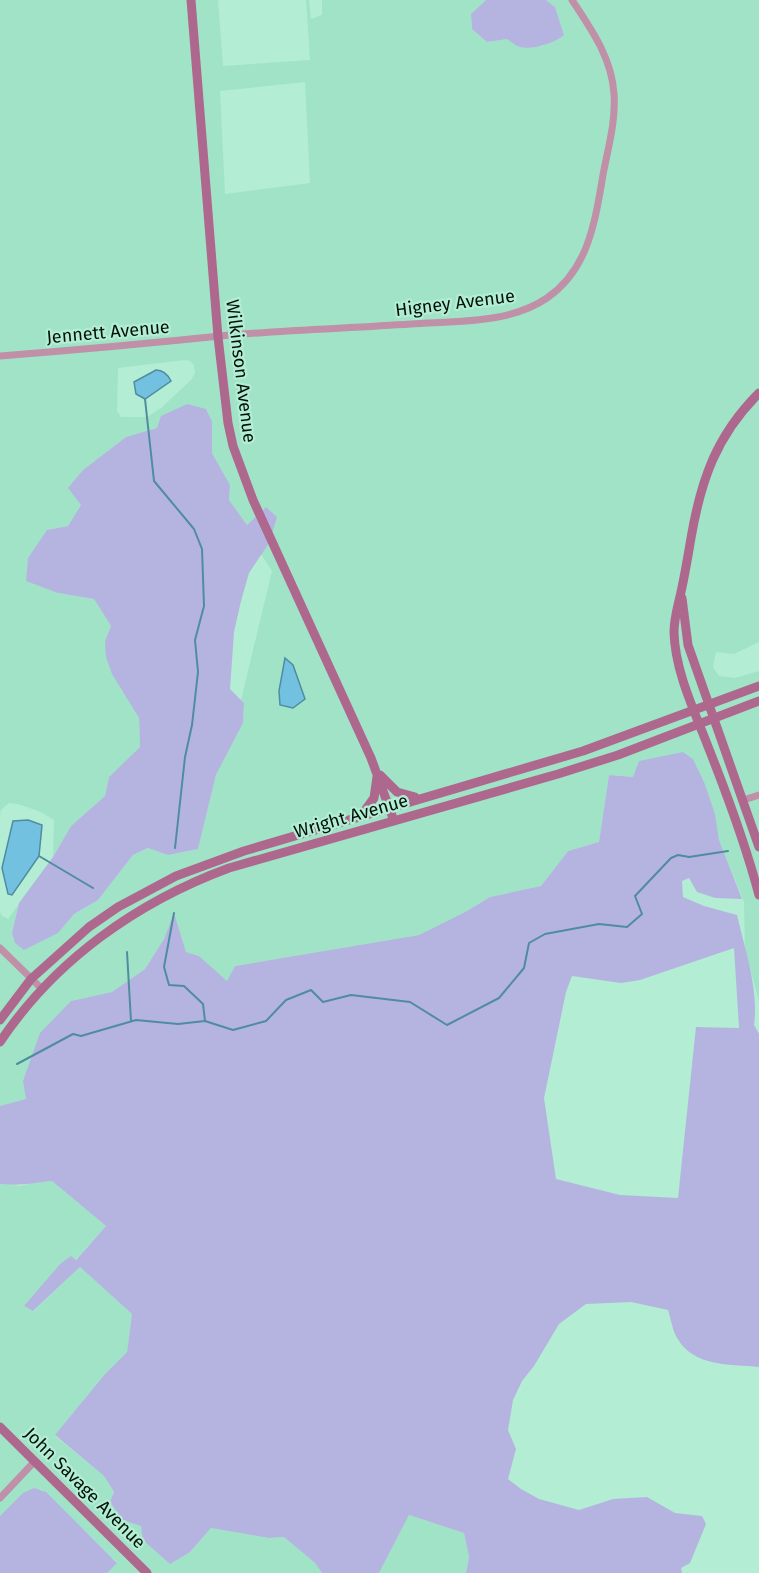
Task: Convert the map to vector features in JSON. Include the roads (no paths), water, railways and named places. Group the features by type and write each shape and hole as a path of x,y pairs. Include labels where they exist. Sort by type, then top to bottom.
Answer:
{"main road":[{"name":"Wilkinson Avenue","path":"191,0 218,337 228,423 241,473 376,772 394,821"},
{"path":"759,393 722,439 706,474 698,497 675,616 676,653 687,693 741,836 759,895"},
{"path":"681,593 688,645 759,847"},
{"name":"Wright Avenue","path":"0,1020 31,979 89,927 146,890 208,863 583,751 759,686"},
{"name":"Wright Avenue","path":"0,1042 41,988 74,958 114,926 173,891 229,868 618,755 759,701"},
{"path":"376,772 397,792 421,798"},
{"path":"361,816 374,798 377,783 376,772"},
{"name":"John Savage Avenue","path":"0,1427 147,1573"}],"street":[{"name":"Higney Avenue","path":"218,337 453,321 511,314 538,303 562,285 583,259 589,244 597,212 614,111 611,74 602,49 572,0"},
{"name":"Jennett Avenue","path":"0,356 218,337"},
{"path":"743,800 759,795"},
{"path":"0,948 41,988"},
{"path":"0,1498 35,1461"}],"waterway":[{"path":"145,399 154,481 194,529 202,549 204,606 195,640 198,672 192,725 185,757 175,848"},
{"path":"17,1064 73,1034 81,1036 136,1020 178,1024 205,1021 233,1030 266,1021 286,1000 311,990 323,1002 351,995 410,1002 447,1025 499,998 524,968 529,943 545,934 599,924 627,927 642,914 635,896 671,858 678,855 689,857 728,851"},
{"path":"39,856 93,888"},
{"path":"174,913 164,967 169,985 184,986 203,1004 205,1021"},
{"path":"127,952 131,1021"}]}
